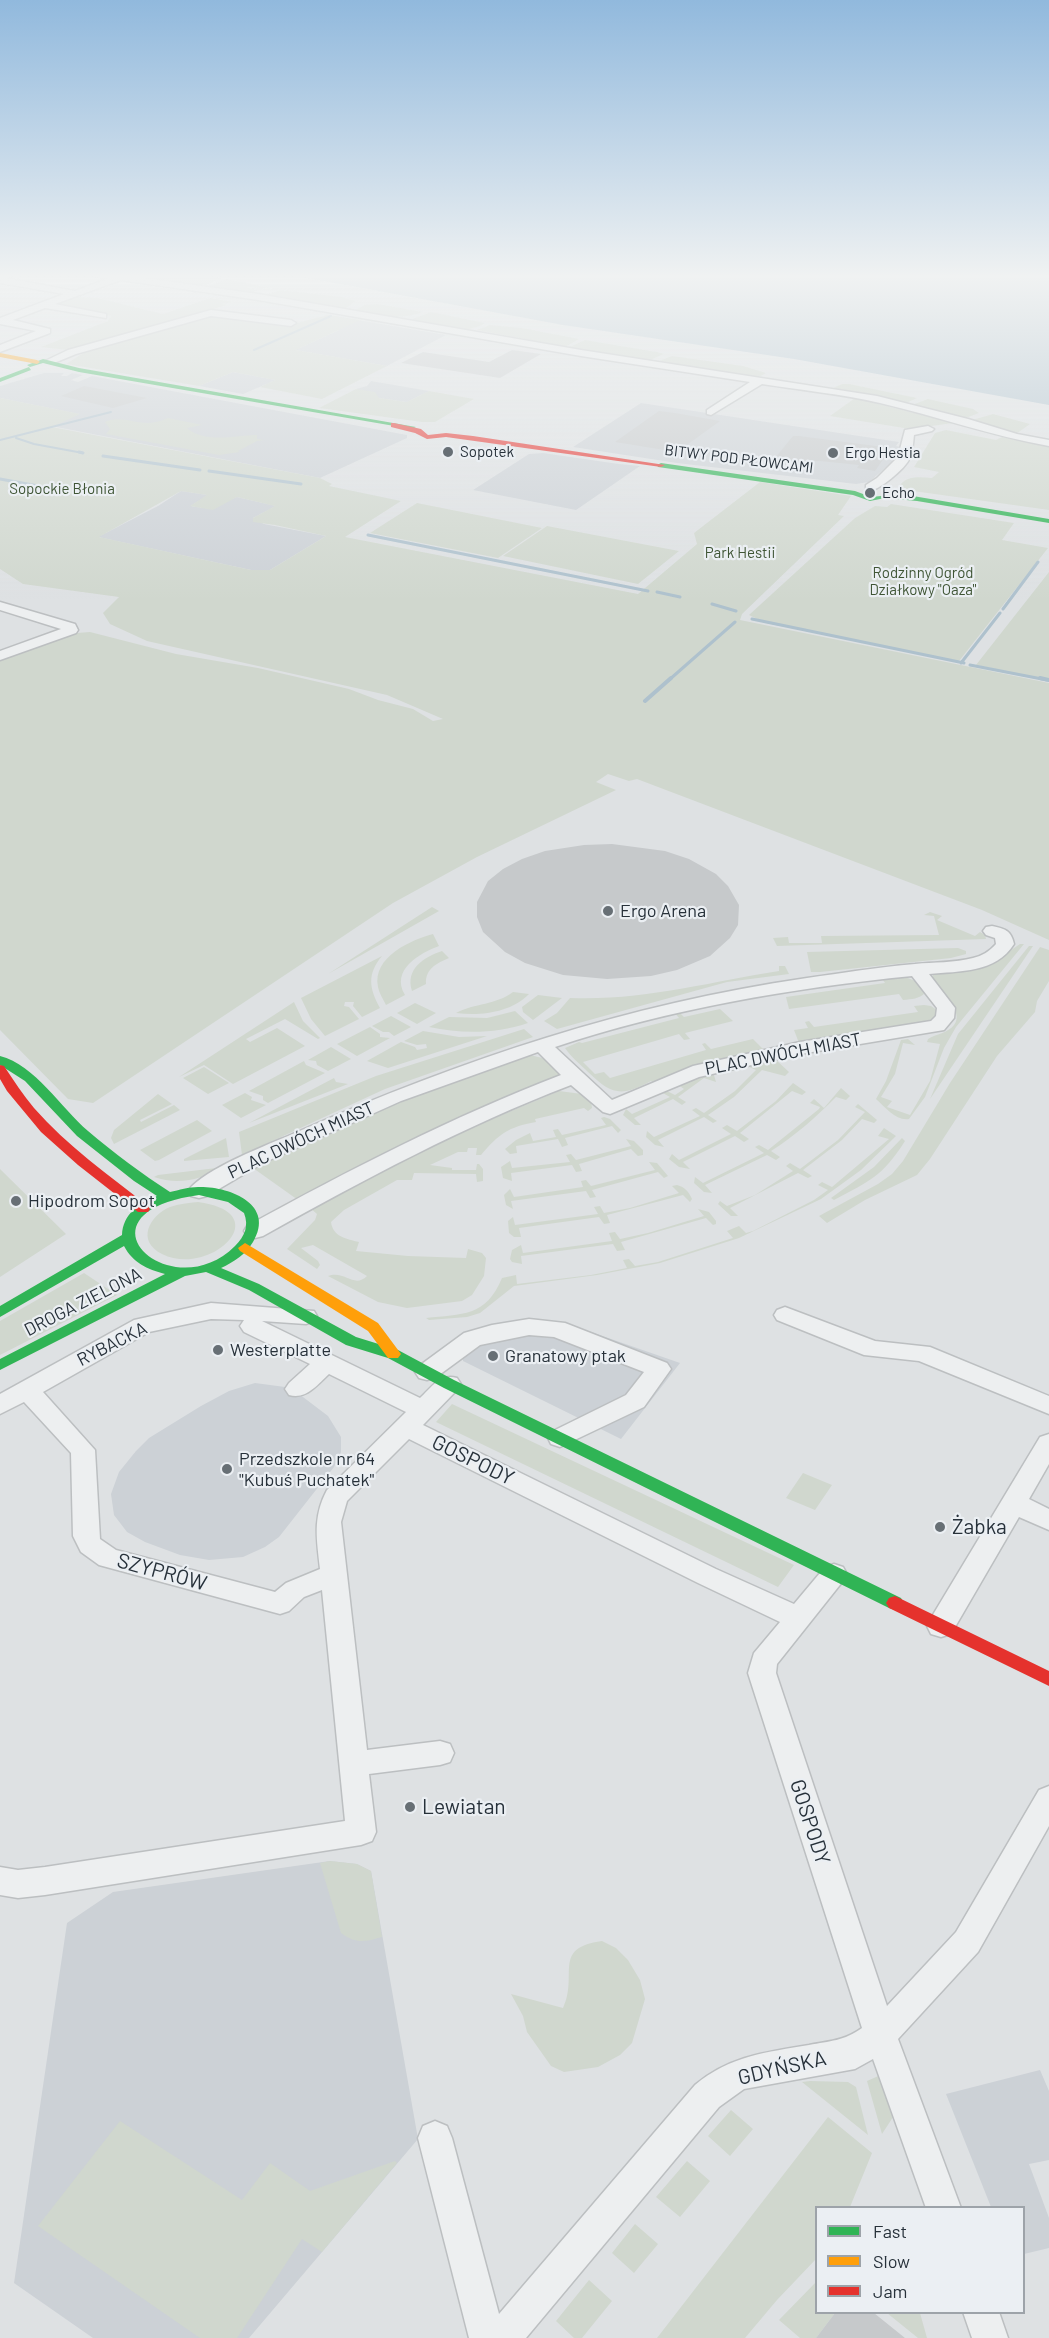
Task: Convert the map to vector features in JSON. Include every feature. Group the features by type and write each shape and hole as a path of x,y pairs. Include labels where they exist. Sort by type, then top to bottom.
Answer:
{"street":[{"name":"BITWY POD PŁOWCAMI","path":"154,383 420,430 419,434 427,437 448,434 823,487 873,490 1049,521"},
{"path":"711,412 756,383"},
{"path":"779,383 886,401 1049,443"},
{"path":"873,490 904,458 909,432 928,429"},
{"path":"0,606 70,627 71,630 0,656"},
{"name":"PLAC DWÓCH MIAST","path":"199,1191 253,1161 348,1116 444,1076 541,1044 692,1004 807,983 973,964 996,955 1005,944 1003,935 992,931"},
{"name":"PLAC DWÓCH MIAST","path":"541,1044 610,1108 639,1097 680,1076 810,1046 937,1026 947,1014 946,1008 916,969"},
{"path":"0,1060 29,1078 82,1133 139,1178 167,1196"},
{"path":"0,1069 8,1087 60,1143 143,1209"},
{"path":"250,1239 254,1218 247,1207 218,1192 199,1191 167,1196 143,1209 129,1228 128,1239 132,1249 145,1261 165,1269 182,1271 209,1268 223,1263 250,1239 364,1170 434,1135 574,1077"},
{"name":"DROGA ZIELONA","path":"0,1312 128,1239"},
{"path":"250,1239 373,1326 393,1354"},
{"path":"209,1268 254,1287 351,1341 393,1354 1049,1679"},
{"name":"DROGA ZIELONA","path":"0,1365 182,1271"},
{"name":"RYBACKA","path":"0,1405 126,1334 164,1320 211,1311 306,1316"},
{"path":"784,1315 872,1348 922,1353 1049,1405"},
{"path":"252,1326 327,1363 415,1418"},
{"path":"0,1881 18,1884 45,1881 361,1832 328,1522 336,1497 415,1418 438,1378 472,1340 492,1333 529,1327 557,1329 659,1369 635,1401 560,1438"},
{"path":"297,1389 327,1363"},
{"name":"SZYPRÓW","path":"27,1390 82,1450 85,1466 86,1536 90,1545 108,1558 280,1604 295,1590 333,1575"},
{"name":"GOSPODY","path":"415,1418 707,1576 798,1618"},
{"path":"941,1626 1049,1443"},
{"path":"1015,1504 1049,1520"},
{"name":"GOSPODY","path":"834,1574 764,1661 762,1673 880,2034 943,2206"},
{"path":"354,1764 440,1753"},
{"name":"GDYŃSKA","path":"502,2338 707,2096 720,2085 737,2075 760,2069 855,2053 880,2034 914,2001 967,1942 1049,1798"},
{"path":"435,2138 487,2338"},
{"path":"981,2314 990,2338"}],"shaded area":[{"path":"10,383 130,383 407,435 407,438 320,478 51,426 79,414 0,398 0,386"},
{"path":"206,383 269,383 243,394 199,386"},
{"path":"369,383 383,383 429,391 407,402 378,398 356,389"},
{"path":"641,403 899,442 896,446 901,447 899,456 869,482 856,484 677,463 573,447"},
{"path":"543,453 640,466 576,510 473,490 529,454"},
{"path":"181,491 208,495 191,506 203,508 237,497 276,506 253,518 264,524 326,536 270,570 251,570 98,537 158,506"},
{"path":"565,1323 680,1363 621,1439 463,1361 463,1358 491,1338"},
{"name":"Przedszkole nr 64 \"Kubuś Puchatek\"","path":"255,1383 285,1387 299,1394 328,1416 341,1437 341,1452 334,1467 279,1537 265,1547 243,1557 209,1560 180,1555 145,1542 127,1532 114,1515 111,1494 119,1472 136,1451 149,1438 201,1406 229,1391"},
{"path":"330,1861 357,1864 371,1871 418,2139 249,2338 93,2338 14,2283 67,1923 113,1892"},
{"path":"1040,2070 1049,2091 1049,2160 1029,2164 1049,2218 1049,2248 1025,2254 1025,2206 991,2206 946,2094"}],"green space":[{"path":"182,383 206,383 199,386"},
{"path":"268,383 353,383 322,399 260,387"},
{"path":"842,384 917,398 904,404 829,390"},
{"path":"356,389 375,392 379,398 407,402 429,391 474,399 435,422 319,408"},
{"path":"0,398 80,414 52,427 320,478 332,484 329,486 401,501 345,537 638,594 697,544 694,533 760,482 851,496 838,515 844,516 742,614 740,620 1049,683 1049,940 982,910 637,779 629,781 608,774 596,782 616,790 477,857 393,903 93,1103 68,1099 0,1030 0,660 77,633 90,632 176,654 258,668 349,689 378,700 413,709 433,721 443,719 387,695 147,641 110,624 103,613 119,597 23,584 0,569","holes":["181,491 207,495 190,506 213,510 237,497 275,506 253,518 253,522 326,536 270,570 251,570 99,537"]},
{"path":"855,398 953,423 910,429 830,416"},
{"path":"928,399 973,409 979,413 963,419 909,406"},
{"path":"993,414 1030,424 1016,434 969,421"},
{"path":"168,418 202,425 187,428 203,436 257,435 257,439 264,440 257,441 238,451 240,452 219,455 106,434 110,429 105,422 112,420 150,423"},
{"path":"946,430 996,440 1002,437 1049,446 1049,510 906,490 899,487 905,480 918,477 932,478 939,472 914,467 935,433"},
{"path":"417,503 542,528 498,558 370,533"},
{"name":"Rodzinny Ogród Działkowy \"Oaza\"","path":"891,504 1014,523 1002,540 1048,548 959,661 765,623 749,615 855,518 875,506 887,507"},
{"path":"547,526 679,551 638,584 503,556"},
{"name":"Rodzinny Ogród Działkowy \"Oaza\"","path":"1049,572 1049,680 976,665"},
{"path":"432,907 439,911 328,974"},
{"path":"930,912 942,916 937,920 975,936 980,932 985,935 986,939 777,946 773,938 788,937 789,943 822,943 821,936 939,935 934,916 924,915"},
{"path":"433,934 439,946 409,964 401,978 401,986 405,995 386,1005 378,987 381,967 404,945"},
{"path":"1020,944 1024,944 956,1027 944,1048 925,1097 909,1119 900,1118 891,1113 876,1099 886,1081 901,1040 908,1039 915,1045 903,1043 895,1074 881,1097 892,1101 887,1107 910,1115 930,1081 940,1044 927,1042 928,1039 949,1030 957,1020 954,1008 932,980 933,975 937,971 995,961"},
{"path":"1029,946 1033,946 930,1099 958,1034"},
{"path":"1040,947 1049,950 1049,981 1037,1001 1035,1012 997,1056 930,1159 917,1175 865,1200 827,1223 819,1216 878,1184 892,1174 903,1161 950,1083"},
{"path":"958,948 966,951 966,954 951,958 820,972 811,972 807,952"},
{"path":"442,951 449,958 436,964 427,974 426,984 412,991 411,976 414,970 423,960"},
{"path":"382,956 374,969 371,981 380,1008 362,1017 353,1006 354,1002 345,1002 344,1006 349,1007 359,1019 325,1036 311,1019 301,998"},
{"path":"779,966 785,966 789,974 727,982 557,1029 544,1021 557,1013 570,998 649,994 779,971"},
{"path":"903,976 920,983 925,993 918,998 903,1000 899,994 789,1009 786,997 885,983 881,977"},
{"path":"513,992 529,994 513,1005 495,1012 456,1013 500,999"},
{"path":"538,995 562,998 533,1020 523,1012 522,1007"},
{"path":"294,1002 303,1021 320,1038 318,1039 285,1019 246,1039 250,1042 277,1028 305,1046 233,1084 204,1065 179,1077"},
{"path":"415,1003 436,1013 417,1024 397,1013"},
{"path":"914,1006 931,1006 940,1012 935,1020 799,1043 794,1030 808,1028 805,1022 809,1021 814,1027 918,1012"},
{"path":"720,1009 733,1021 685,1033 690,1039 684,1040 679,1034 583,1062 595,1074 604,1072 610,1078 706,1050 702,1044 705,1043 711,1049 753,1039 765,1051 694,1067 654,1083 651,1081 632,1090 617,1091 596,1080 565,1048 579,1042 679,1018 674,1012 678,1011 684,1017"},
{"path":"515,1011 528,1023 516,1027 478,1032 429,1027 449,1017 487,1018"},
{"path":"391,1016 411,1027 394,1036 372,1026"},
{"path":"370,1027 380,1034 380,1037 390,1038 357,1056 337,1044"},
{"path":"524,1029 533,1037 385,1089 242,1155 239,1132 376,1076"},
{"path":"423,1031 459,1037 487,1036 388,1068 367,1061 401,1042 417,1050 427,1048 426,1044 417,1045 404,1041"},
{"path":"331,1047 351,1059 328,1071 317,1065 316,1061 308,1060"},
{"path":"524,1055 550,1062 559,1076 424,1134 298,1200 253,1168 396,1100"},
{"path":"774,1058 789,1072 785,1076 762,1070 734,1097 708,1115 717,1121 713,1123 704,1117 658,1140 664,1147 655,1145 646,1137 647,1131 654,1137 700,1116 692,1110 696,1108 704,1113 735,1091 756,1070 747,1066"},
{"path":"304,1061 306,1065 325,1073 268,1103 263,1100 263,1096 249,1091"},
{"path":"204,1067 229,1083 208,1094 183,1078"},
{"path":"710,1073 714,1075 716,1082 704,1078 678,1097 686,1102 682,1105 673,1099 634,1118 641,1125 635,1125 623,1115 626,1109 632,1114 670,1097 661,1092 665,1090 675,1095 684,1089 677,1084"},
{"path":"334,1078 336,1082 348,1084 249,1123"},
{"path":"793,1083 806,1092 802,1095 792,1091 740,1133 749,1139 744,1142 735,1136 683,1162 690,1169 679,1167 669,1159 672,1154 679,1160 731,1134 722,1128 727,1125 737,1131 776,1101"},
{"path":"841,1088 850,1096 846,1100 836,1097 805,1126 771,1151 780,1157 776,1160 767,1155 705,1185 712,1193 704,1192 694,1183 695,1177 703,1183 764,1153 755,1147 759,1145 768,1150 819,1109 820,1107 810,1103 814,1099 824,1108"},
{"path":"559,1091 582,1094 591,1100 592,1108 588,1111 584,1108 535,1119 536,1122 505,1132 481,1155 476,1155 477,1148 468,1148 467,1152 458,1152 430,1165 452,1168 452,1170 476,1170 479,1164 483,1169 483,1181 477,1182 476,1174 414,1173 412,1180 397,1180 344,1210 331,1222 338,1234 359,1242 356,1251 466,1258 468,1249 482,1253 486,1258 484,1276 472,1295 462,1301 407,1308 378,1302 328,1276 339,1275 358,1281 367,1276 313,1245 301,1248 318,1261 320,1265 317,1269 287,1249 315,1220 317,1214 309,1207 390,1162"},
{"path":"245,1093 252,1097 251,1100 266,1105 241,1118 222,1105"},
{"path":"158,1094 172,1104 140,1120 141,1122 174,1105 180,1110 114,1144 111,1138 114,1130"},
{"path":"858,1104 877,1120 874,1123 862,1119 842,1140 803,1170 812,1176 808,1178 798,1173 730,1208 738,1216 731,1216 718,1204 720,1201 727,1206 755,1195 793,1171 786,1166 790,1163 800,1169 838,1140 865,1112 855,1107"},
{"path":"601,1118 610,1119 621,1130 618,1133 612,1126 565,1138 568,1145 562,1147 558,1139 516,1146 517,1153 510,1154 505,1149 530,1133 533,1141 556,1137 553,1130 558,1129 562,1135 606,1125"},
{"path":"197,1120 212,1131 159,1160 155,1161 140,1150"},
{"path":"884,1128 896,1136 861,1170 821,1199 739,1238 660,1263 597,1275 514,1286 480,1313 467,1317 429,1320 426,1318 462,1314 480,1307 496,1291 502,1278 516,1275 517,1284 591,1275 627,1268 623,1260 629,1259 635,1266 658,1262 733,1238 727,1231 739,1226 746,1233 753,1231 814,1200 828,1190 818,1185 822,1182 832,1187 889,1139 878,1136"},
{"path":"226,1138 229,1157 184,1161 184,1159"},
{"path":"902,1138 905,1141 897,1153 875,1176 834,1200 831,1198 874,1167"},
{"path":"626,1139 634,1141 643,1150 643,1155 638,1156 631,1149 579,1164 582,1171 576,1172 572,1165 511,1173 512,1181 503,1178 501,1167 510,1161 512,1168 570,1162 566,1155 571,1154 576,1160 631,1146"},
{"path":"649,1162 657,1163 668,1176 664,1178 658,1172 592,1190 596,1197 590,1198 586,1191 511,1201 513,1209 506,1205 504,1195 510,1189 514,1197 583,1187 581,1181 586,1180 591,1186 655,1170"},
{"path":"225,1167 190,1180 172,1181 154,1177 158,1175"},
{"name":"Hipodrom Sopot","path":"0,1169 66,1234 0,1277"},
{"path":"677,1185 688,1192 692,1199 690,1202 683,1195 607,1215 610,1223 604,1224 599,1217 519,1228 521,1237 514,1237 509,1233 508,1221 513,1217 515,1225 598,1214 594,1207 600,1206 604,1213 630,1208 679,1193 672,1186"},
{"path":"198,1202 222,1208 233,1218 235,1230 228,1241 216,1251 199,1258 181,1259 162,1254 154,1249 149,1242 148,1229 156,1216 170,1207"},
{"path":"698,1209 709,1212 716,1224 713,1225 706,1218 621,1242 625,1250 617,1251 613,1244 521,1256 522,1264 512,1262 510,1259 512,1250 521,1245 523,1253 612,1241 609,1233 615,1232 620,1239 704,1216"},
{"path":"84,1273 117,1295 0,1355 0,1321"},
{"path":"452,1404 794,1565 778,1587 436,1422"},
{"path":"803,1473 832,1485 815,1510 786,1498"},
{"path":"330,1861 357,1864 371,1871 382,1937 361,1941 351,1939 341,1933 320,1863"},
{"path":"602,1941 616,1948 628,1960 640,1980 645,1999 632,2043 620,2055 598,2067 564,2072 551,2066 527,2032 523,2016 511,1994 563,2008 569,1985 571,1957 586,1945"},
{"path":"883,2074 897,2111 882,2134 867,2081"},
{"path":"802,2082 848,2082 856,2087 868,2135"},
{"path":"731,2110 753,2129 730,2156 708,2136"},
{"path":"828,2117 872,2153 850,2206 815,2206 815,2260 745,2338 657,2338"},
{"path":"120,2121 242,2200 270,2163 310,2191 395,2161 397,2163 322,2252 302,2239 237,2338 200,2338 38,2226"},
{"path":"687,2161 710,2181 680,2217 656,2197"},
{"path":"635,2224 658,2244 634,2273 612,2253"},
{"path":"589,2280 612,2301 582,2338 574,2338 556,2321"},
{"path":"815,2283 815,2314 834,2314 816,2338 800,2338 779,2320"},
{"path":"888,2314 920,2314 927,2338 918,2338"}],"water":[{"path":"928,383 1049,383 1049,405"}],"building":[{"path":"84,386 147,398 113,408 61,396"},
{"path":"659,411 720,421 677,452 615,442"},
{"name":"Ergo Hestia","path":"793,436 891,448 875,471 857,468 859,465 820,461 771,463"},
{"name":"Ergo Arena","path":"612,844 665,851 689,859 716,874 728,886 739,905 738,925 730,938 710,956 677,970 651,976 607,979 563,975 525,963 505,952 483,932 477,917 477,902 488,881 503,869 545,851 584,845"},
{"path":"834,2314 875,2314 905,2338 816,2338"}],"waterway":[{"path":"0,440 111,412"},
{"path":"16,438 34,444 83,453 79,452"},
{"path":"103,456 200,470"},
{"path":"209,471 301,484"},
{"path":"0,479 60,490"},
{"path":"368,535 648,591"},
{"path":"1003,609 1038,562"},
{"path":"657,592 680,597"},
{"path":"712,604 736,611"},
{"path":"961,662 1000,613"},
{"path":"752,619 961,662"},
{"path":"669,680 735,622"},
{"path":"970,665 1047,680"},
{"path":"645,701 671,678"},
{"path":"1040,678 1049,680"}],"traffic: fast":[{"path":"156,383 412,427"},
{"path":"661,465 855,493 870,499 885,496 920,499"},
{"path":"901,496 1049,521"},
{"path":"0,1060 29,1078 82,1133 139,1178 167,1196"},
{"path":"199,1191 233,1199 245,1205 253,1218 252,1232 245,1244 223,1262 195,1270 166,1270 145,1262 130,1245 129,1228 134,1218 142,1209 164,1198 199,1191"},
{"path":"0,1312 128,1238"},
{"path":"209,1268 254,1287 351,1341 393,1354 449,1384 895,1603"},
{"path":"0,1365 182,1271"}],"traffic: slow":[{"path":"245,1248 373,1327 393,1354"}],"traffic: jam":[{"path":"394,425 418,431 427,437 446,435 473,438 661,465"},
{"path":"0,1069 13,1091 46,1129 83,1162 143,1209"},
{"path":"895,1603 1049,1679"}],"place":[{"name":"Sopotek","path":"448,452"},
{"name":"Ergo Hestia","path":"833,453"},
{"name":"Echo","path":"870,493"},
{"name":"Ergo Arena","path":"608,911"},
{"name":"Hipodrom Sopot","path":"16,1201"},
{"name":"Westerplatte","path":"218,1350"},
{"name":"Granatowy ptak","path":"493,1356"},
{"name":"Przedszkole nr 64 \"Kubuś Puchatek\"","path":"227,1469"},
{"name":"Żabka","path":"940,1527"},
{"name":"Lewiatan","path":"410,1807"}],"park label":[{"name":"Sopockie Błonia","path":"62,489"},
{"name":"Park Hestii","path":"740,553"}]}
